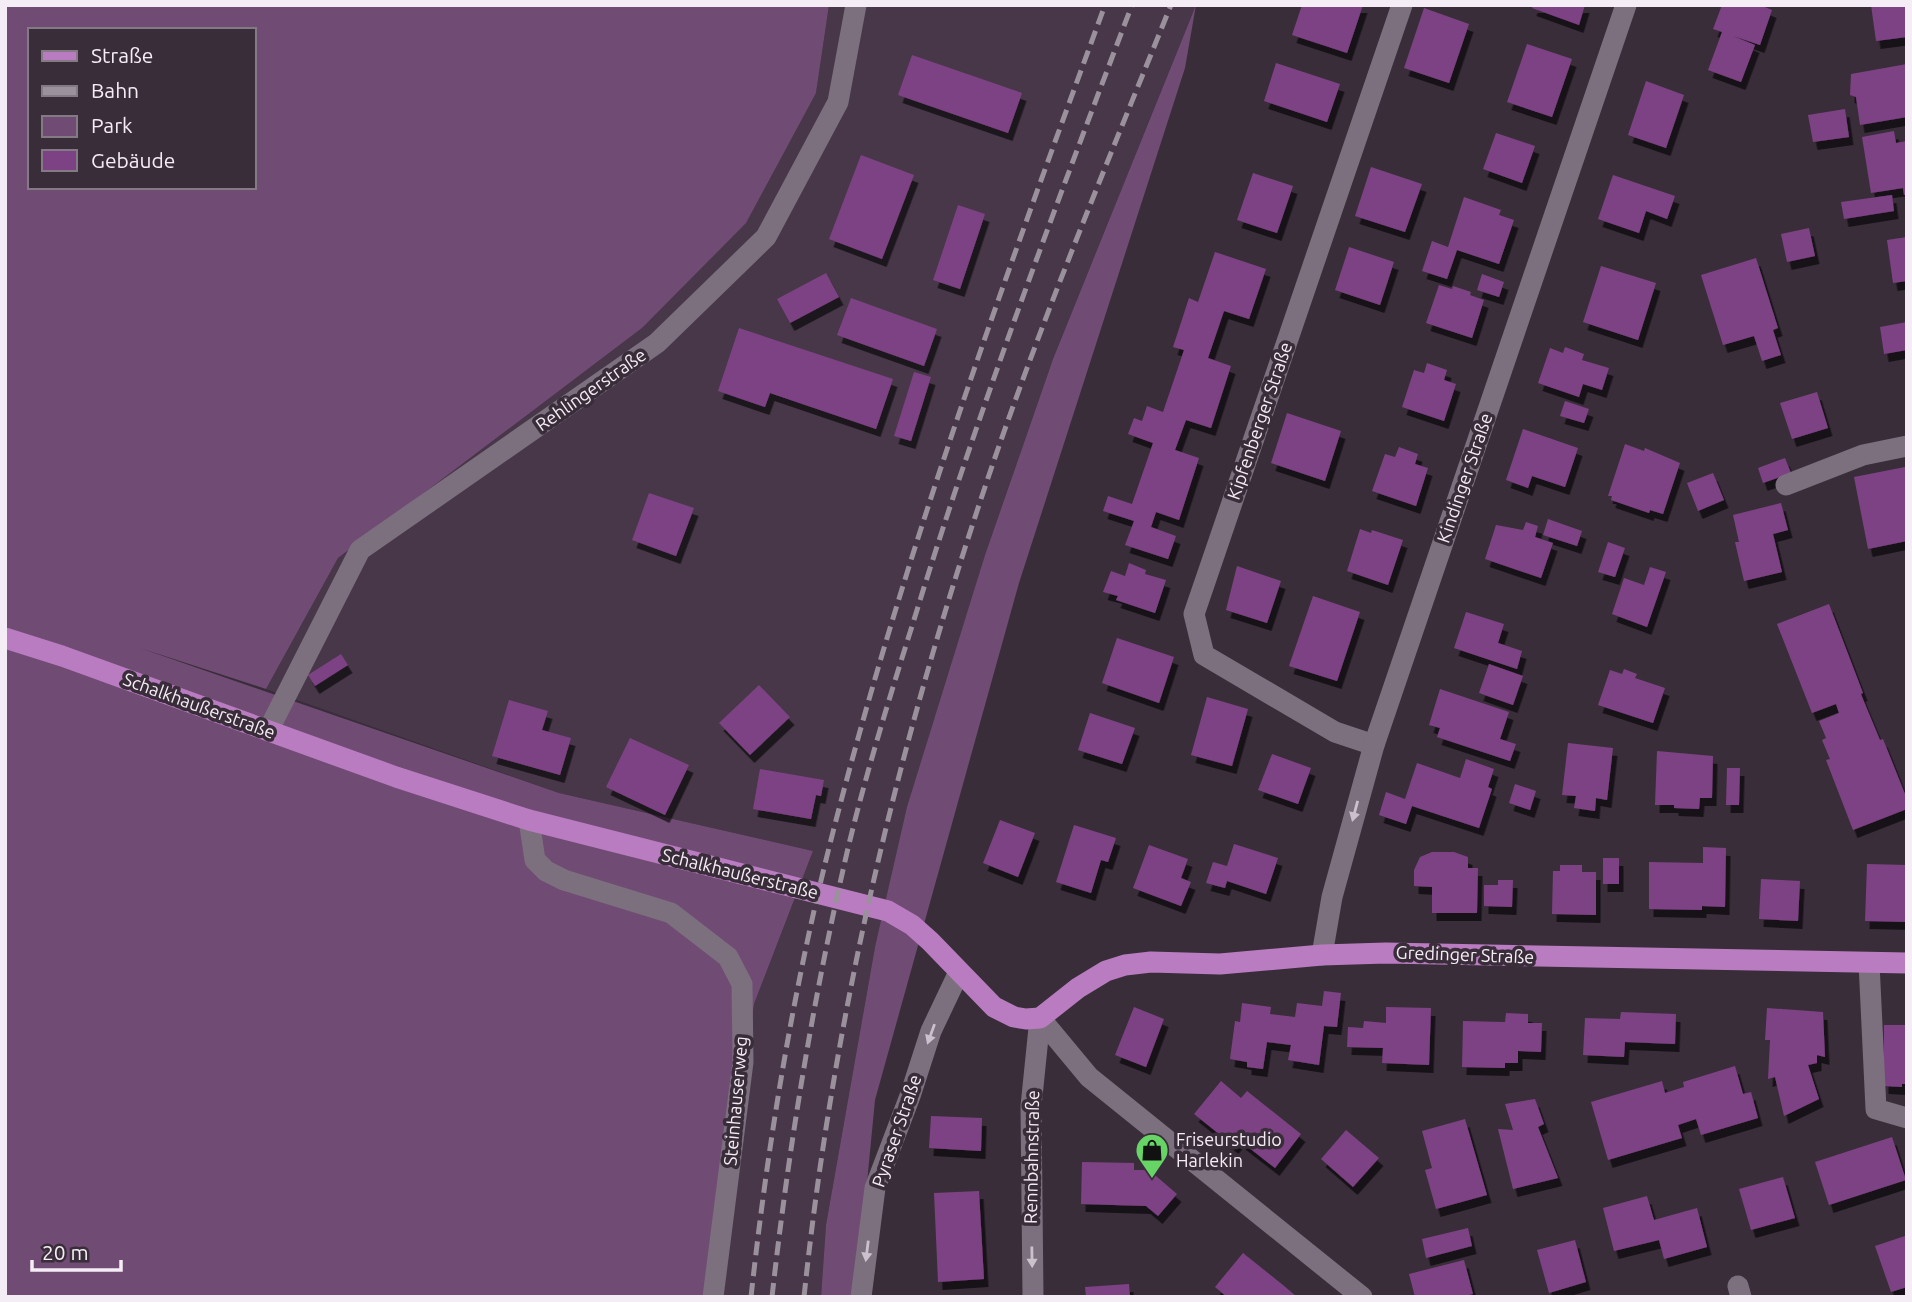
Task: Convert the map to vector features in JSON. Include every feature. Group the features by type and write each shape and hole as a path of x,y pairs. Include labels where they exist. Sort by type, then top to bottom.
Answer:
{"main road":[{"name":"Schalkhaußerstraße","path":"5,638 62,656 396,777 529,820 888,911 912,925 994,1007 1014,1017 1040,1018"},
{"name":"Gredinger Straße","path":"1040,1018 1078,988 1106,971 1125,965 1151,962 1220,964 1322,955 1386,953 1907,963"}],"street":[{"name":"Rehlingerstraße","path":"268,731 360,550 657,343 766,237 838,102 856,5"},
{"name":"Kipfenberger Straße","path":"1374,745 1335,733 1203,655 1194,614 1402,5"},
{"name":"Kindinger Straße","path":"1322,955 1332,897 1374,745 1626,5"},
{"path":"1786,485 1863,455 1907,446"},
{"name":"Steinhauserweg","path":"529,820 535,860 546,871 564,880 671,913 727,957 742,984 743,1062 713,1297"},
{"path":"1869,962 1876,1109 1907,1118"},
{"name":"Pyraser Straße","path":"861,1297 876,1188 931,1031 959,972"},
{"path":"1040,1018 1089,1077 1362,1297"},
{"name":"Rennbahnstraße","path":"1033,1297 1031,1106 1040,1018"}],"shaded area":[{"path":"829,5 1196,5 1053,359 985,555 875,947 826,1225 821,1297 714,1297 754,1004 813,851 559,793 266,689 338,558 642,328 816,93"}],"green space":[{"path":"5,5 829,5 816,93 746,223 642,328 338,558 266,689 140,648 559,793 813,851 754,1004 714,1297 5,1297"},
{"path":"1196,5 1185,68 1019,583 875,1100 856,1297 821,1297 826,1225 875,947 907,807 985,555 1053,359"}],"building":[{"path":"1302,5 1363,5 1347,53 1292,35"},
{"path":"1533,5 1585,5 1579,25 1532,8"},
{"path":"1722,5 1760,5 1772,10 1760,45 1733,36 1755,45 1741,82 1708,70 1722,32 1713,29"},
{"path":"1871,5 1907,5 1907,37 1876,41"},
{"path":"1424,8 1469,24 1449,83 1404,68"},
{"path":"1527,44 1572,59 1552,117 1507,102"},
{"path":"912,55 1022,93 1008,133 898,95"},
{"path":"1276,63 1340,84 1327,122 1264,101"},
{"path":"1907,64 1907,117 1860,125 1856,97 1850,95 1851,74"},
{"path":"1646,81 1684,95 1666,148 1628,135"},
{"path":"1845,109 1849,137 1813,142 1808,115"},
{"path":"1894,131 1896,143 1907,141 1907,195 1904,195 1903,188 1871,193 1862,137"},
{"path":"1496,133 1535,146 1522,183 1483,169"},
{"path":"861,155 914,175 882,259 829,239"},
{"path":"1371,167 1422,184 1405,232 1355,216"},
{"path":"1253,173 1293,186 1277,233 1237,220"},
{"path":"1613,175 1675,196 1667,219 1646,211 1639,233 1598,219"},
{"path":"1892,195 1894,211 1844,219 1841,202"},
{"path":"1464,197 1501,210 1499,215 1514,220 1499,264 1457,250 1447,279 1422,271 1432,241 1448,247"},
{"path":"958,205 985,214 960,289 933,280"},
{"path":"1809,228 1815,256 1787,262 1781,234"},
{"path":"1907,237 1907,281 1893,283 1887,240"},
{"path":"1349,247 1394,262 1380,305 1335,290"},
{"path":"1215,252 1266,269 1249,319 1224,311 1208,358 1231,366 1211,428 1186,420 1175,450 1199,458 1179,520 1156,512 1151,527 1176,536 1168,559 1125,545 1134,521 1103,511 1108,496 1132,504 1153,443 1128,434 1134,418 1142,421 1147,406 1163,412 1184,350 1173,347 1189,298 1198,302"},
{"path":"1756,258 1778,328 1773,330 1781,355 1762,361 1754,336 1723,345 1701,275"},
{"path":"1601,266 1656,283 1638,340 1583,322"},
{"path":"826,273 839,297 790,323 777,299"},
{"path":"1482,274 1504,282 1499,297 1477,290"},
{"path":"1439,285 1471,292 1470,295 1484,300 1472,338 1426,323"},
{"path":"851,298 937,329 924,366 837,335"},
{"path":"1907,322 1907,350 1884,354 1880,327"},
{"path":"739,328 893,379 876,429 770,393 765,407 718,391"},
{"path":"1565,347 1584,354 1582,360 1609,368 1602,390 1583,384 1579,397 1538,383 1550,348 1563,353"},
{"path":"1427,363 1447,370 1444,380 1456,384 1444,421 1402,407 1414,370 1424,373"},
{"path":"914,372 931,377 911,441 894,436"},
{"path":"1817,392 1828,428 1792,439 1780,403"},
{"path":"1565,401 1589,409 1584,423 1560,416"},
{"path":"1287,413 1341,431 1325,481 1271,463"},
{"path":"1523,429 1578,448 1565,487 1532,476 1528,488 1506,480"},
{"path":"1625,444 1644,451 1645,448 1680,463 1663,514 1650,510 1649,513 1611,500 1612,496 1608,496"},
{"path":"1399,447 1418,454 1415,464 1428,468 1416,506 1372,491 1385,454 1395,457"},
{"path":"1785,458 1791,473 1763,483 1758,468"},
{"path":"1905,467 1907,541 1868,549 1854,477"},
{"path":"1713,473 1724,500 1698,511 1687,483"},
{"path":"649,493 694,508 676,556 632,540"},
{"path":"1781,503 1788,530 1773,534 1782,572 1744,581 1735,542 1739,542 1733,515"},
{"path":"1548,519 1582,531 1577,546 1543,535"},
{"path":"1526,522 1538,526 1535,537 1553,543 1541,578 1485,559 1496,525 1523,530"},
{"path":"1360,529 1403,540 1388,585 1347,571"},
{"path":"1608,542 1625,548 1615,577 1598,572"},
{"path":"1129,563 1146,570 1145,574 1166,580 1155,613 1116,600 1118,596 1103,592 1111,571 1125,576"},
{"path":"1237,566 1281,581 1267,623 1226,610"},
{"path":"1650,567 1666,572 1647,627 1612,614 1624,578 1644,585"},
{"path":"1313,596 1360,612 1337,681 1289,666"},
{"path":"1829,604 1863,693 1861,694 1907,799 1907,809 1853,830 1826,760 1830,759 1822,740 1826,738 1819,721 1839,713 1836,704 1812,713 1777,624"},
{"path":"1466,612 1504,624 1498,643 1522,651 1517,669 1454,648"},
{"path":"1117,638 1174,657 1159,703 1102,683"},
{"path":"341,654 348,665 315,686 308,675"},
{"path":"1489,664 1523,676 1513,705 1479,693"},
{"path":"1624,669 1637,674 1635,678 1665,688 1653,723 1598,705 1610,670 1622,674"},
{"path":"759,685 790,717 750,755 719,723"},
{"path":"1440,689 1509,712 1500,739 1516,744 1510,761 1437,737 1440,728 1429,725"},
{"path":"1207,697 1248,709 1232,766 1191,755"},
{"path":"509,700 548,711 542,730 571,738 560,775 492,756"},
{"path":"1090,713 1135,728 1122,764 1078,750"},
{"path":"630,738 689,765 665,815 606,787"},
{"path":"1568,743 1613,748 1607,800 1596,798 1595,811 1574,808 1576,796 1562,795"},
{"path":"1657,751 1713,756 1712,798 1700,798 1699,809 1655,805"},
{"path":"1272,754 1311,768 1298,804 1258,790"},
{"path":"1466,759 1494,769 1488,787 1492,789 1479,828 1412,806 1406,824 1379,815 1386,792 1405,799 1417,763 1460,778"},
{"path":"1727,768 1740,768 1739,805 1726,805"},
{"path":"760,769 824,780 821,796 816,795 811,819 753,809"},
{"path":"1515,784 1536,791 1530,810 1509,803"},
{"path":"1000,820 1035,833 1018,877 983,863"},
{"path":"1074,825 1116,838 1108,862 1101,860 1091,893 1056,882"},
{"path":"1234,844 1278,858 1266,894 1227,881 1225,888 1206,883 1213,862 1227,866"},
{"path":"1149,845 1188,859 1181,878 1191,882 1181,906 1133,888"},
{"path":"1703,847 1726,848 1725,907 1702,906 1702,910 1649,909 1649,862 1703,863"},
{"path":"1432,852 1454,852 1468,857 1468,868 1478,868 1477,913 1432,913 1432,887 1414,886 1414,870 1420,857"},
{"path":"1603,858 1619,858 1619,884 1603,884"},
{"path":"1867,864 1907,865 1907,922 1865,921"},
{"path":"1560,865 1582,865 1582,872 1596,872 1596,915 1552,914 1553,871 1560,871"},
{"path":"1761,879 1800,881 1798,921 1759,919"},
{"path":"1498,880 1513,880 1512,907 1484,906 1484,885 1498,885"},
{"path":"1324,991 1341,993 1337,1027 1324,1026 1319,1065 1288,1060 1291,1045 1267,1042 1263,1069 1247,1067 1247,1062 1230,1059 1235,1021 1240,1022 1242,1003 1271,1007 1270,1014 1295,1017 1297,1003 1322,1006"},
{"path":"1134,1007 1164,1019 1146,1067 1115,1055"},
{"path":"1386,1007 1431,1008 1429,1065 1382,1063 1383,1048 1347,1047 1348,1027 1363,1028 1364,1021 1386,1023"},
{"path":"1767,1008 1823,1012 1825,1057 1817,1055 1817,1063 1808,1065 1819,1099 1784,1116 1775,1077 1768,1079 1770,1040 1765,1040"},
{"path":"1621,1012 1676,1014 1675,1044 1625,1042 1624,1057 1583,1055 1585,1018 1620,1019"},
{"path":"1506,1013 1528,1014 1528,1023 1542,1023 1541,1052 1518,1051 1518,1063 1505,1063 1505,1068 1462,1067 1463,1021 1505,1022"},
{"path":"1884,1025 1907,1025 1907,1084 1902,1084 1902,1087 1884,1086"},
{"path":"1735,1066 1743,1094 1751,1092 1758,1118 1701,1135 1696,1119 1678,1125 1682,1138 1608,1160 1591,1102 1662,1081 1665,1093 1684,1087 1683,1082"},
{"path":"1221,1081 1241,1098 1247,1091 1301,1134 1275,1168 1239,1140 1234,1146 1194,1114"},
{"path":"1535,1099 1544,1124 1538,1127 1558,1178 1513,1189 1498,1129 1513,1130 1505,1104"},
{"path":"931,1116 982,1118 981,1151 929,1148"},
{"path":"1465,1119 1487,1195 1436,1209 1425,1170 1432,1168 1422,1131"},
{"path":"1346,1130 1379,1158 1353,1187 1321,1159"},
{"path":"1892,1137 1906,1180 1829,1205 1815,1162"},
{"path":"1082,1162 1134,1163 1134,1170 1149,1170 1177,1194 1158,1216 1146,1206 1081,1204"},
{"path":"1783,1177 1795,1218 1751,1230 1739,1189"},
{"path":"979,1191 984,1279 938,1282 934,1193"},
{"path":"1647,1196 1654,1220 1697,1208 1707,1247 1664,1259 1659,1240 1614,1251 1603,1208"},
{"path":"1468,1228 1472,1246 1426,1258 1422,1239"},
{"path":"1905,1236 1907,1287 1891,1292 1875,1246"},
{"path":"1575,1240 1586,1282 1549,1293 1537,1250"},
{"path":"1243,1253 1297,1297 1227,1297 1215,1287"},
{"path":"1464,1260 1473,1294 1461,1297 1415,1297 1409,1274"},
{"path":"1129,1284 1130,1297 1086,1297 1085,1287"}],"railway":[{"path":"751,1297 774,1121 794,1005 819,889 861,727 924,518 1030,210 1105,5"},
{"path":"772,1297 786,1183 814,1012 836,900 863,789 963,467 1045,236 1132,5"},
{"path":"804,1297 816,1196 849,996 870,896 920,699 948,601 1023,378 1171,5"}],"place":[{"name":"Friseurstudio Harlekin","path":"1152,1180"}]}
